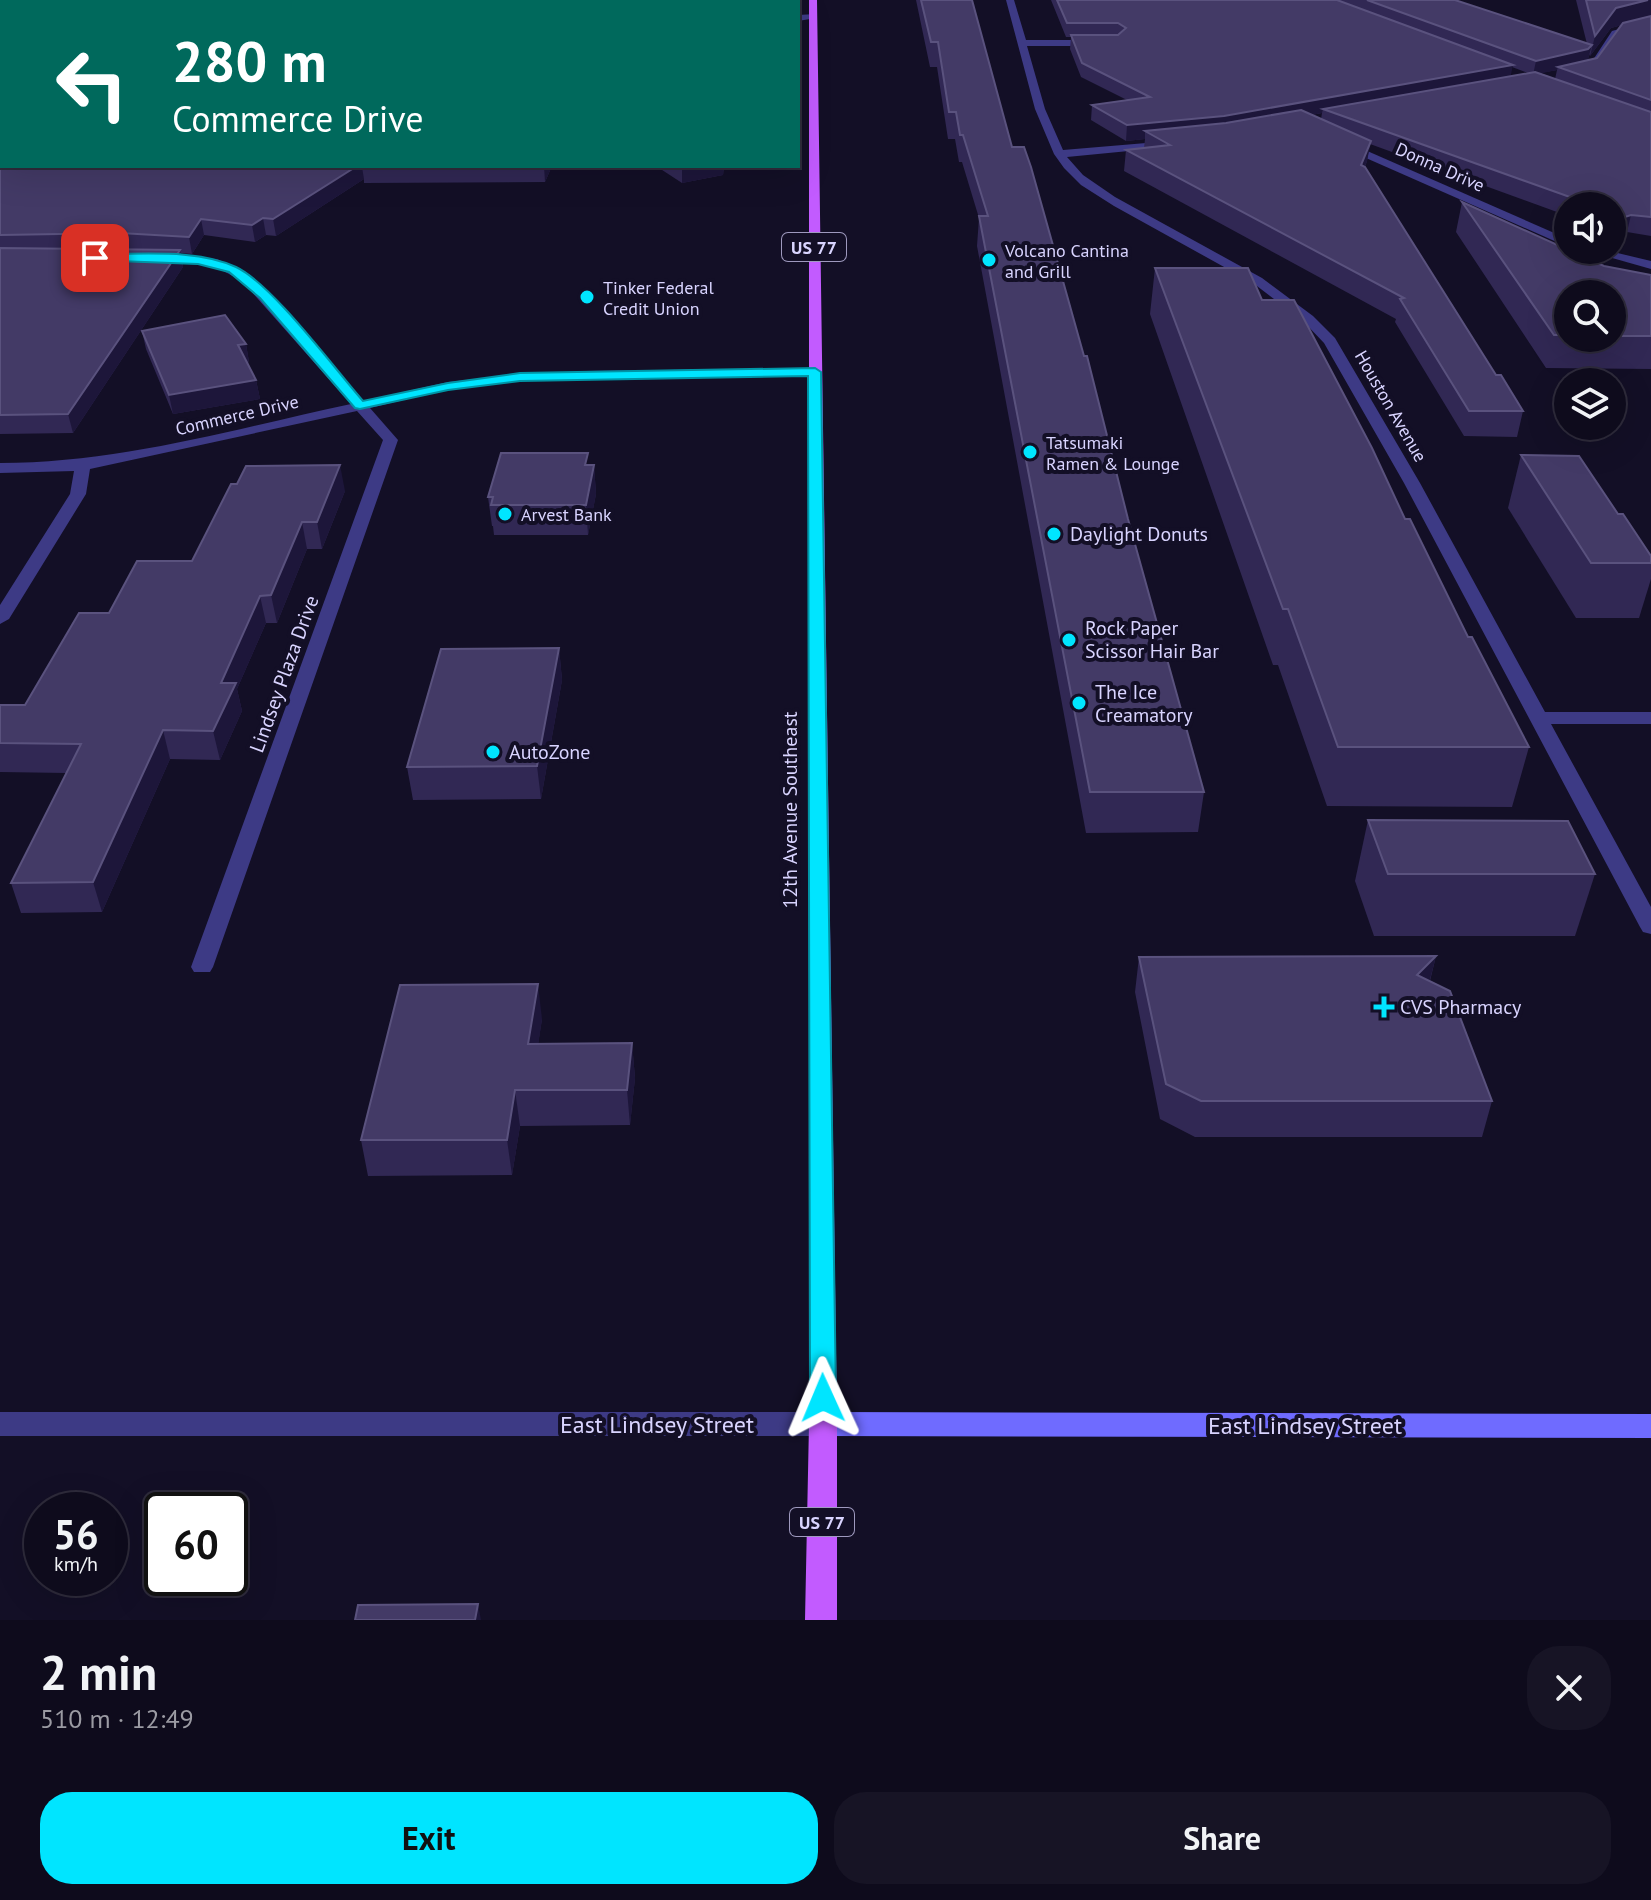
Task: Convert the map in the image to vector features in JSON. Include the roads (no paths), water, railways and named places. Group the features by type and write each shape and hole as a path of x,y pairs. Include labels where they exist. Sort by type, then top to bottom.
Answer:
{"main road":[{"name":"12th Avenue Southeast","path":"813,0 823,1424 821,1620"},
{"name":"East Lindsey Street","path":"823,1424 1651,1426"}],"street":[{"name":"Houston Avenue","path":"1010,0 1051,138 1059,154 1095,190 1255,280 1290,304 1323,333 1345,363 1651,927"},
{"path":"800,16 813,16"},
{"path":"1570,74 1594,65 1615,33 1651,23"},
{"path":"1022,43 1103,43"},
{"name":"Donna Drive","path":"1327,137 1554,237"},
{"path":"1059,154 1184,142"},
{"path":"143,258 217,263 246,278 360,405"},
{"path":"1626,259 1651,265"},
{"name":"Commerce Drive","path":"0,468 83,465 153,453 448,386 520,377 815,372"},
{"name":"Lindsey Plaza Drive","path":"202,967 391,440 360,405"},
{"path":"0,619 78,494 83,465"},
{"path":"1538,718 1651,718"},
{"name":"East Lindsey Street","path":"0,1424 823,1424"}],"place":[{"name":"Volcano Cantina and Grill","path":"989,260"},
{"name":"Tinker Federal Credit Union","path":"587,297"},
{"name":"Tatsumaki Ramen & Lounge","path":"1030,452"},
{"name":"Arvest Bank","path":"505,514"},
{"name":"Daylight Donuts","path":"1054,534"},
{"name":"Rock Paper Scissor Hair Bar","path":"1069,640"},
{"name":"The Ice Creamatory","path":"1079,703"},
{"name":"AutoZone","path":"493,752"},
{"name":"CVS Pharmacy","path":"1384,1007"}]}
